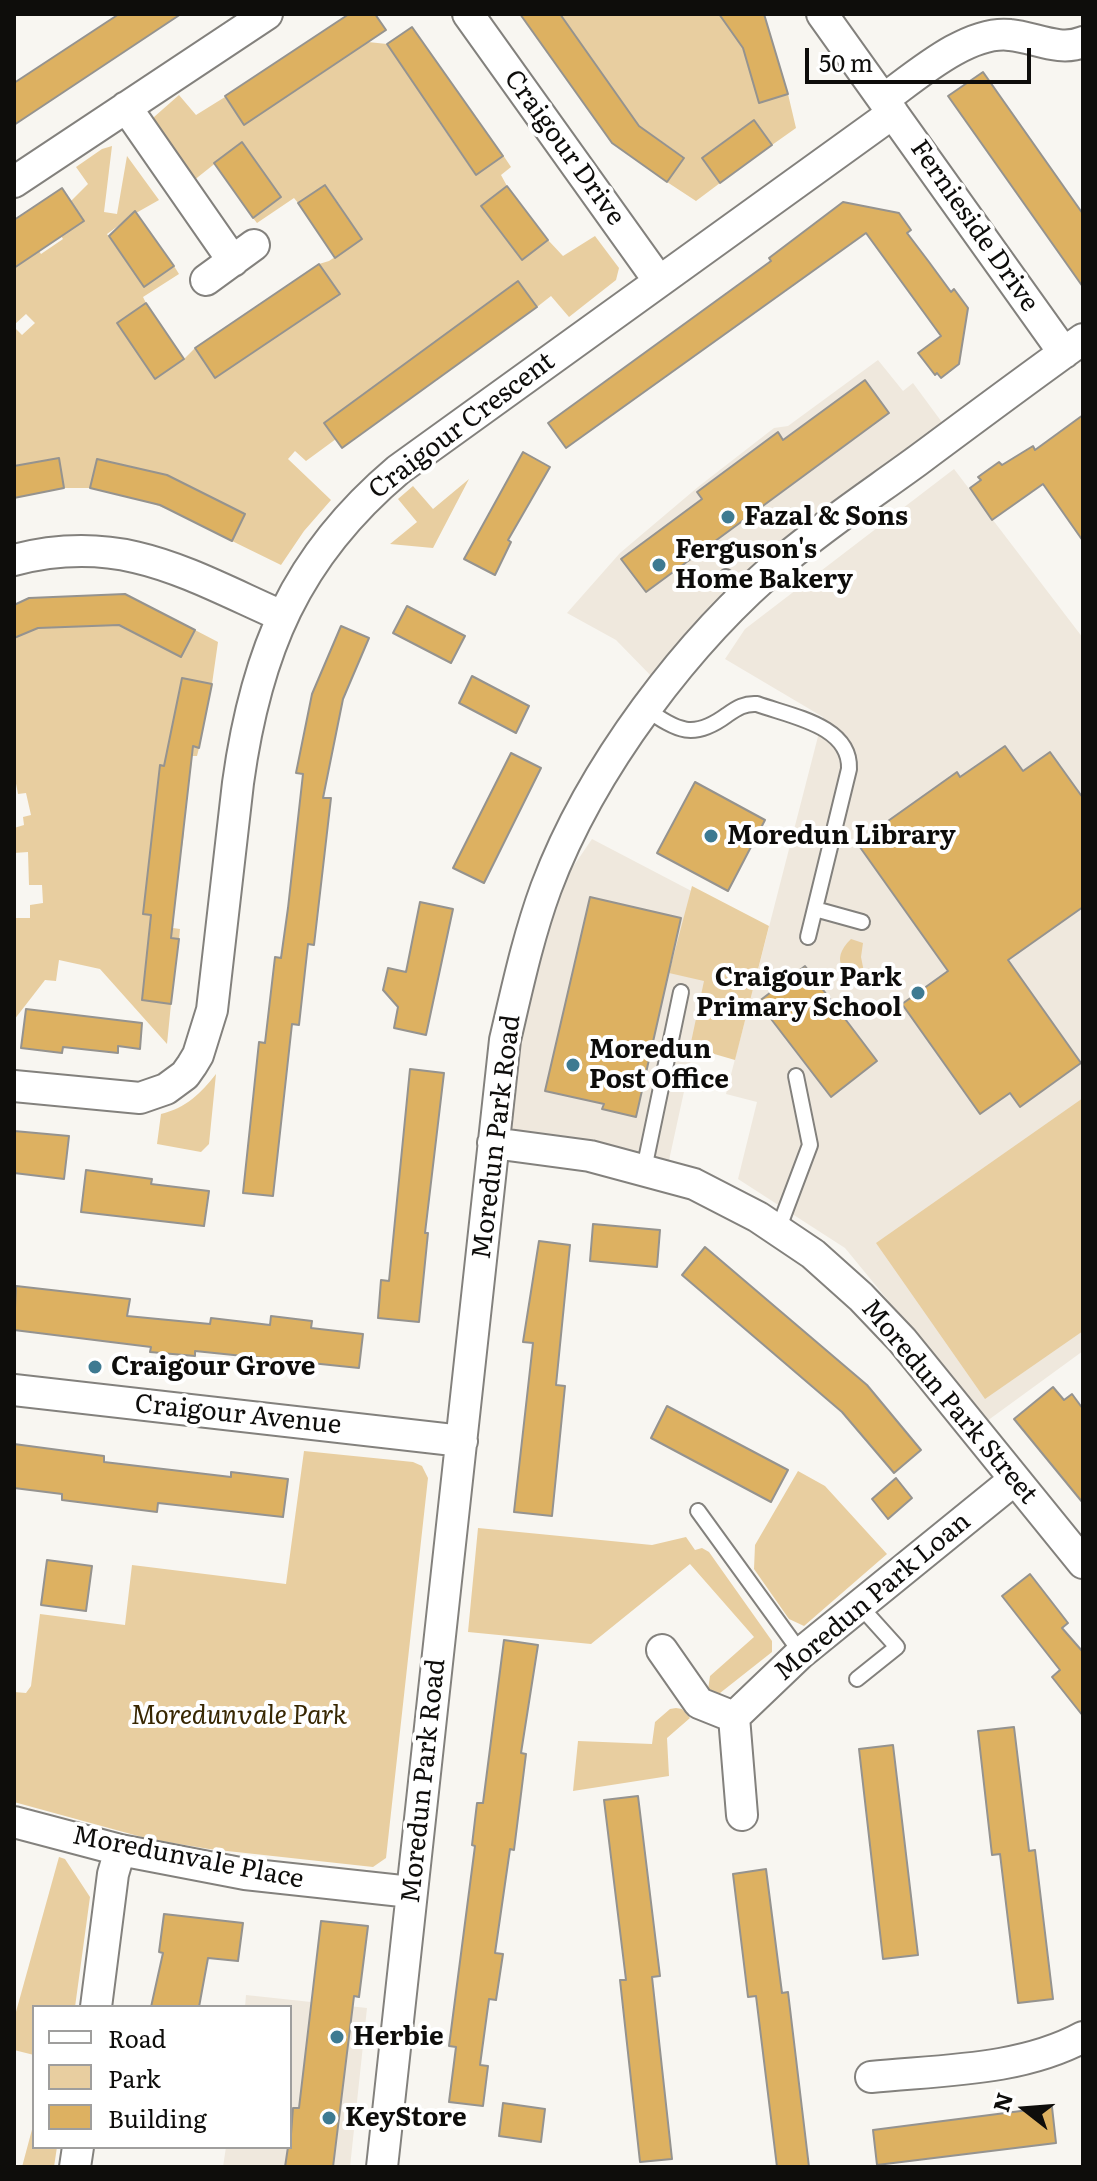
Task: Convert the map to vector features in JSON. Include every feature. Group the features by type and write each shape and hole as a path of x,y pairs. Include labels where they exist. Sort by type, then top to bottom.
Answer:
{"street":[{"path":"14,182 267,14"},
{"name":"Craigour Drive","path":"468,14 659,281"},
{"name":"Fernieside Drive","path":"822,14 888,106 1074,346"},
{"path":"888,106 954,50 982,38 1007,34 1064,47 1083,42"},
{"name":"Craigour Crescent","path":"14,1086 127,1098 149,1096 166,1089 185,1075 198,1055 212,1010 242,750 259,679 282,616 297,586 327,541 374,490 398,470 659,281 888,106"},
{"path":"126,107 243,253 206,280"},
{"name":"Moredun Park Road","path":"382,2167 505,1040 545,889 583,808 646,709 690,653 732,589 787,557 924,444 1074,346"},
{"path":"14,560 58,551 123,553 174,567 282,616"},
{"name":"Moredun Park Street","path":"493,1143 590,1156 694,1184 758,1217 813,1254 902,1340 1083,1563"},
{"name":"Craigour Avenue","path":"14,1390 462,1441"},
{"name":"Moredun Park Loan","path":"734,1717 801,1653 1014,1480"},
{"path":"662,1650 699,1703 734,1717 742,1815"},
{"name":"Moredunvale Place","path":"14,1822 120,1850 245,1874 411,1892"},
{"path":"96,2005 113,1874 120,1850"},
{"path":"871,2077 1010,2062 1065,2047 1083,2037"}],"lane":[{"path":"646,709 675,728 688,731 709,727 746,704 757,704 820,727 841,741 849,755 849,769 808,937"},
{"path":"815,909 862,922"},
{"path":"644,1169 681,992"},
{"path":"778,1230 810,1145 796,1076"},
{"path":"698,1511 801,1653"},
{"path":"857,1679 897,1647 860,1606"}],"shaded area":[{"path":"878,360 903,391 913,383 944,425 656,681 616,640 567,613 620,553 698,487 774,428 788,426"},
{"name":"Craigour Park Primary School","path":"954,469 1083,638 1083,1351 987,1421 845,1248 738,1179 757,1102 726,1094 823,717 725,659 745,629"},
{"path":"592,839 724,908 668,1165 507,1134 511,1085 532,979 566,877"},
{"path":"246,1995 367,2008 350,2167 223,2167 226,2149 292,2149 292,2005 245,2005"}],"green space":[{"path":"560,14 719,14 730,29 764,22 770,32 741,42 759,102 788,94 796,128 772,145 754,120 703,157 720,183 696,201 667,182 684,157 632,121 614,145 606,134"},
{"path":"368,42 387,44 424,97 449,80 465,103 439,122 475,174 503,155 511,167 501,175 507,186 482,206 522,259 548,240 563,256 595,236 619,268 616,280 569,317 551,296 537,307 518,281 485,344 465,359 447,334 419,385 394,410 376,385 325,422 336,439 306,461 295,451 288,459 331,500 304,531 281,565 232,541 245,513 188,486 174,512 154,504 160,474 98,459 90,488 64,488 59,458 14,466 14,327 22,335 35,323 26,314 14,325 14,268 20,223 41,254 63,239 61,236 84,221 71,201 88,184 76,167 102,149 112,146 104,212 117,214 127,156 159,200 107,234 144,287 174,266 179,274 143,297 146,303 117,323 155,379 195,348 215,378 272,340 266,300 287,330 339,294 319,264 329,261 362,239 326,185 298,203 294,198 257,223 253,218 281,197 242,142 193,181 154,123 154,117 179,95 196,115 225,97 244,125 297,89 279,61 296,50 315,78"},
{"path":"469,479 433,548 390,544 417,522 398,499 413,486 433,509"},
{"path":"106,595 181,657 195,630 218,642 212,684 183,678 170,742 199,748 197,756 192,756 191,769 161,765 153,829 184,833 181,854 150,851 144,914 174,917 173,928 180,929 179,939 149,936 142,1000 171,1004 167,1044 100,969 59,960 56,981 45,980 14,1020 14,918 30,918 30,905 43,903 42,885 29,885 28,852 14,853 14,828 24,825 23,817 31,815 26,793 18,794 14,773 14,638 27,632 15,604 42,598 43,628 106,625"},
{"path":"692,886 769,926 735,1060 690,1047 704,981 669,973"},
{"path":"851,939 863,943 861,957 867,987 846,973 840,961 844,947"},
{"path":"216,1074 209,1144 201,1152 157,1144 161,1114 192,1099"},
{"path":"1083,1098 1083,1331 985,1399 876,1243"},
{"name":"Moredunvale Park","path":"304,1451 413,1462 422,1466 428,1478 386,1858 373,1867 209,1849 149,1839 14,1802 14,1692 26,1693 31,1686 40,1614 125,1625 132,1565 286,1584"},
{"path":"798,1471 825,1486 887,1554 804,1626 789,1619 754,1569 755,1545"},
{"path":"478,1528 652,1545 686,1537 695,1550 702,1548 709,1552 772,1641 772,1652 715,1697 708,1690 710,1676 754,1637 690,1564 591,1644 468,1632"},
{"path":"670,1709 682,1709 690,1718 667,1738 669,1776 573,1791 578,1741 652,1744 655,1722"},
{"path":"59,1857 65,1859 90,1897 75,2005 32,2005 32,2054 14,2050 14,2019"},
{"path":"32,2130 32,2149 57,2149 54,2167 22,2167"}],"building":[{"path":"119,14 181,14 14,125 14,83"},
{"path":"349,14 375,14 386,30 244,125 225,96"},
{"path":"520,14 560,14 639,126 684,158 667,182 612,143"},
{"path":"719,14 764,14 788,94 759,103 743,48"},
{"path":"412,27 503,156 476,175 387,44"},
{"path":"983,72 1083,214 1083,287 948,96"},
{"path":"754,120 772,145 720,183 702,158"},
{"path":"242,142 281,197 253,218 214,163"},
{"path":"325,185 362,239 335,258 298,203"},
{"path":"507,186 548,240 522,260 481,206"},
{"path":"62,188 84,221 14,268 14,220"},
{"path":"843,202 899,213 911,230 907,233 951,292 954,289 968,308 959,364 941,378 918,353 941,336 866,233 566,448 548,423 771,261 769,258"},
{"path":"135,211 174,266 144,287 109,236"},
{"path":"319,264 340,294 215,378 195,348"},
{"path":"518,281 537,307 342,448 324,423"},
{"path":"146,303 184,359 155,379 117,323"},
{"path":"865,380 889,413 646,592 621,559 702,499 697,492 778,432 783,440"},
{"path":"1083,415 1083,541 1043,484 992,520 970,488 981,480 978,477 999,462 1002,465 1033,446 1035,450"},
{"path":"523,452 550,467 508,540 511,542 495,575 464,559"},
{"path":"59,458 64,488 14,498 14,466"},
{"path":"97,459 167,475 245,514 232,541 160,505 90,488"},
{"path":"125,594 195,630 181,657 119,625 38,628 14,638 14,605 29,598"},
{"path":"407,606 465,636 451,663 393,633"},
{"path":"341,626 369,638 343,699 323,798 331,798 314,945 308,944 299,1025 292,1024 273,1196 243,1193 259,1042 265,1043 275,957 281,958 288,908 303,774 296,773 312,694"},
{"path":"472,676 529,706 516,733 459,703"},
{"path":"182,678 212,684 199,748 193,746 171,938 179,939 171,1004 142,1000 151,915 143,914 160,765 164,766"},
{"path":"1005,746 1023,771 1050,752 1083,798 1083,907 1008,960 1081,1063 1020,1107 1010,1093 980,1114 902,1004 948,971 857,843 957,772 960,777"},
{"path":"511,753 541,768 484,883 453,868"},
{"name":"Moredun Library","path":"695,782 765,820 728,891 657,853"},
{"path":"590,897 681,918 636,1117 602,1109 604,1104 545,1091"},
{"path":"420,902 453,909 426,1035 394,1028 398,1007 383,990 388,968 406,972"},
{"path":"805,966 877,1061 831,1097 758,1002"},
{"path":"26,1009 142,1023 140,1049 118,1046 118,1053 63,1047 62,1053 21,1048"},
{"path":"410,1069 444,1073 425,1233 428,1233 419,1322 378,1318 381,1280 389,1281"},
{"path":"14,1131 69,1136 64,1179 14,1173"},
{"path":"86,1170 152,1179 151,1184 209,1191 204,1226 81,1212"},
{"path":"593,1224 660,1230 657,1267 590,1261"},
{"path":"539,1241 570,1245 556,1385 565,1386 552,1516 514,1512 533,1343 523,1342"},
{"path":"705,1247 867,1385 921,1450 894,1473 842,1412 682,1275"},
{"path":"16,1286 130,1299 127,1316 210,1324 211,1318 270,1325 271,1316 312,1321 311,1328 363,1334 359,1368 195,1351 195,1356 150,1352 151,1347 14,1330"},
{"path":"1053,1387 1064,1400 1072,1394 1083,1409 1083,1503 1014,1419"},
{"path":"667,1406 788,1470 771,1502 651,1438"},
{"path":"14,1444 104,1456 104,1462 231,1477 231,1472 288,1479 283,1517 158,1503 157,1512 62,1500 62,1494 14,1488"},
{"path":"896,1478 912,1498 888,1519 872,1499"},
{"path":"47,1560 92,1566 86,1611 41,1605"},
{"path":"1030,1574 1068,1623 1062,1628 1083,1652 1083,1716 1052,1677 1060,1670 1002,1596"},
{"path":"504,1640 538,1645 521,1753 526,1754 514,1850 510,1849 495,1953 503,1954 496,2000 489,1999 480,2065 488,2066 483,2106 449,2102 456,2047 449,2046 475,1846 472,1845 477,1803 483,1803"},
{"path":"1014,1727 1029,1851 1035,1850 1053,1999 1018,2003 1000,1854 992,1855 978,1731"},
{"path":"893,1745 918,1955 883,1959 859,1749"},
{"path":"638,1796 660,1976 652,1977 672,2159 640,2162 620,1980 626,1980 604,1800"},
{"path":"766,1869 782,1993 788,1992 809,2167 777,2167 756,1996 748,1997 733,1874"},
{"path":"164,1914 243,1923 238,1961 208,1958 199,2005 151,2005 163,1953 159,1952"},
{"path":"321,1921 368,1926 359,1997 354,1996 333,2167 285,2167 288,2149 292,2149 293,2108 299,2108"},
{"path":"503,2103 545,2109 541,2142 499,2136"},
{"path":"1052,2107 1056,2143 877,2165 873,2130"}],"place":[{"name":"Fazal & Sons","path":"728,517"},
{"name":"Ferguson's Home Bakery","path":"659,565"},
{"name":"Moredun Library","path":"711,836"},
{"name":"Craigour Park Primary School","path":"918,993"},
{"name":"Moredun Post Office","path":"573,1065"},
{"name":"Craigour Grove","path":"95,1367"},
{"name":"Herbie","path":"337,2037"},
{"name":"KeyStore","path":"329,2118"}]}
